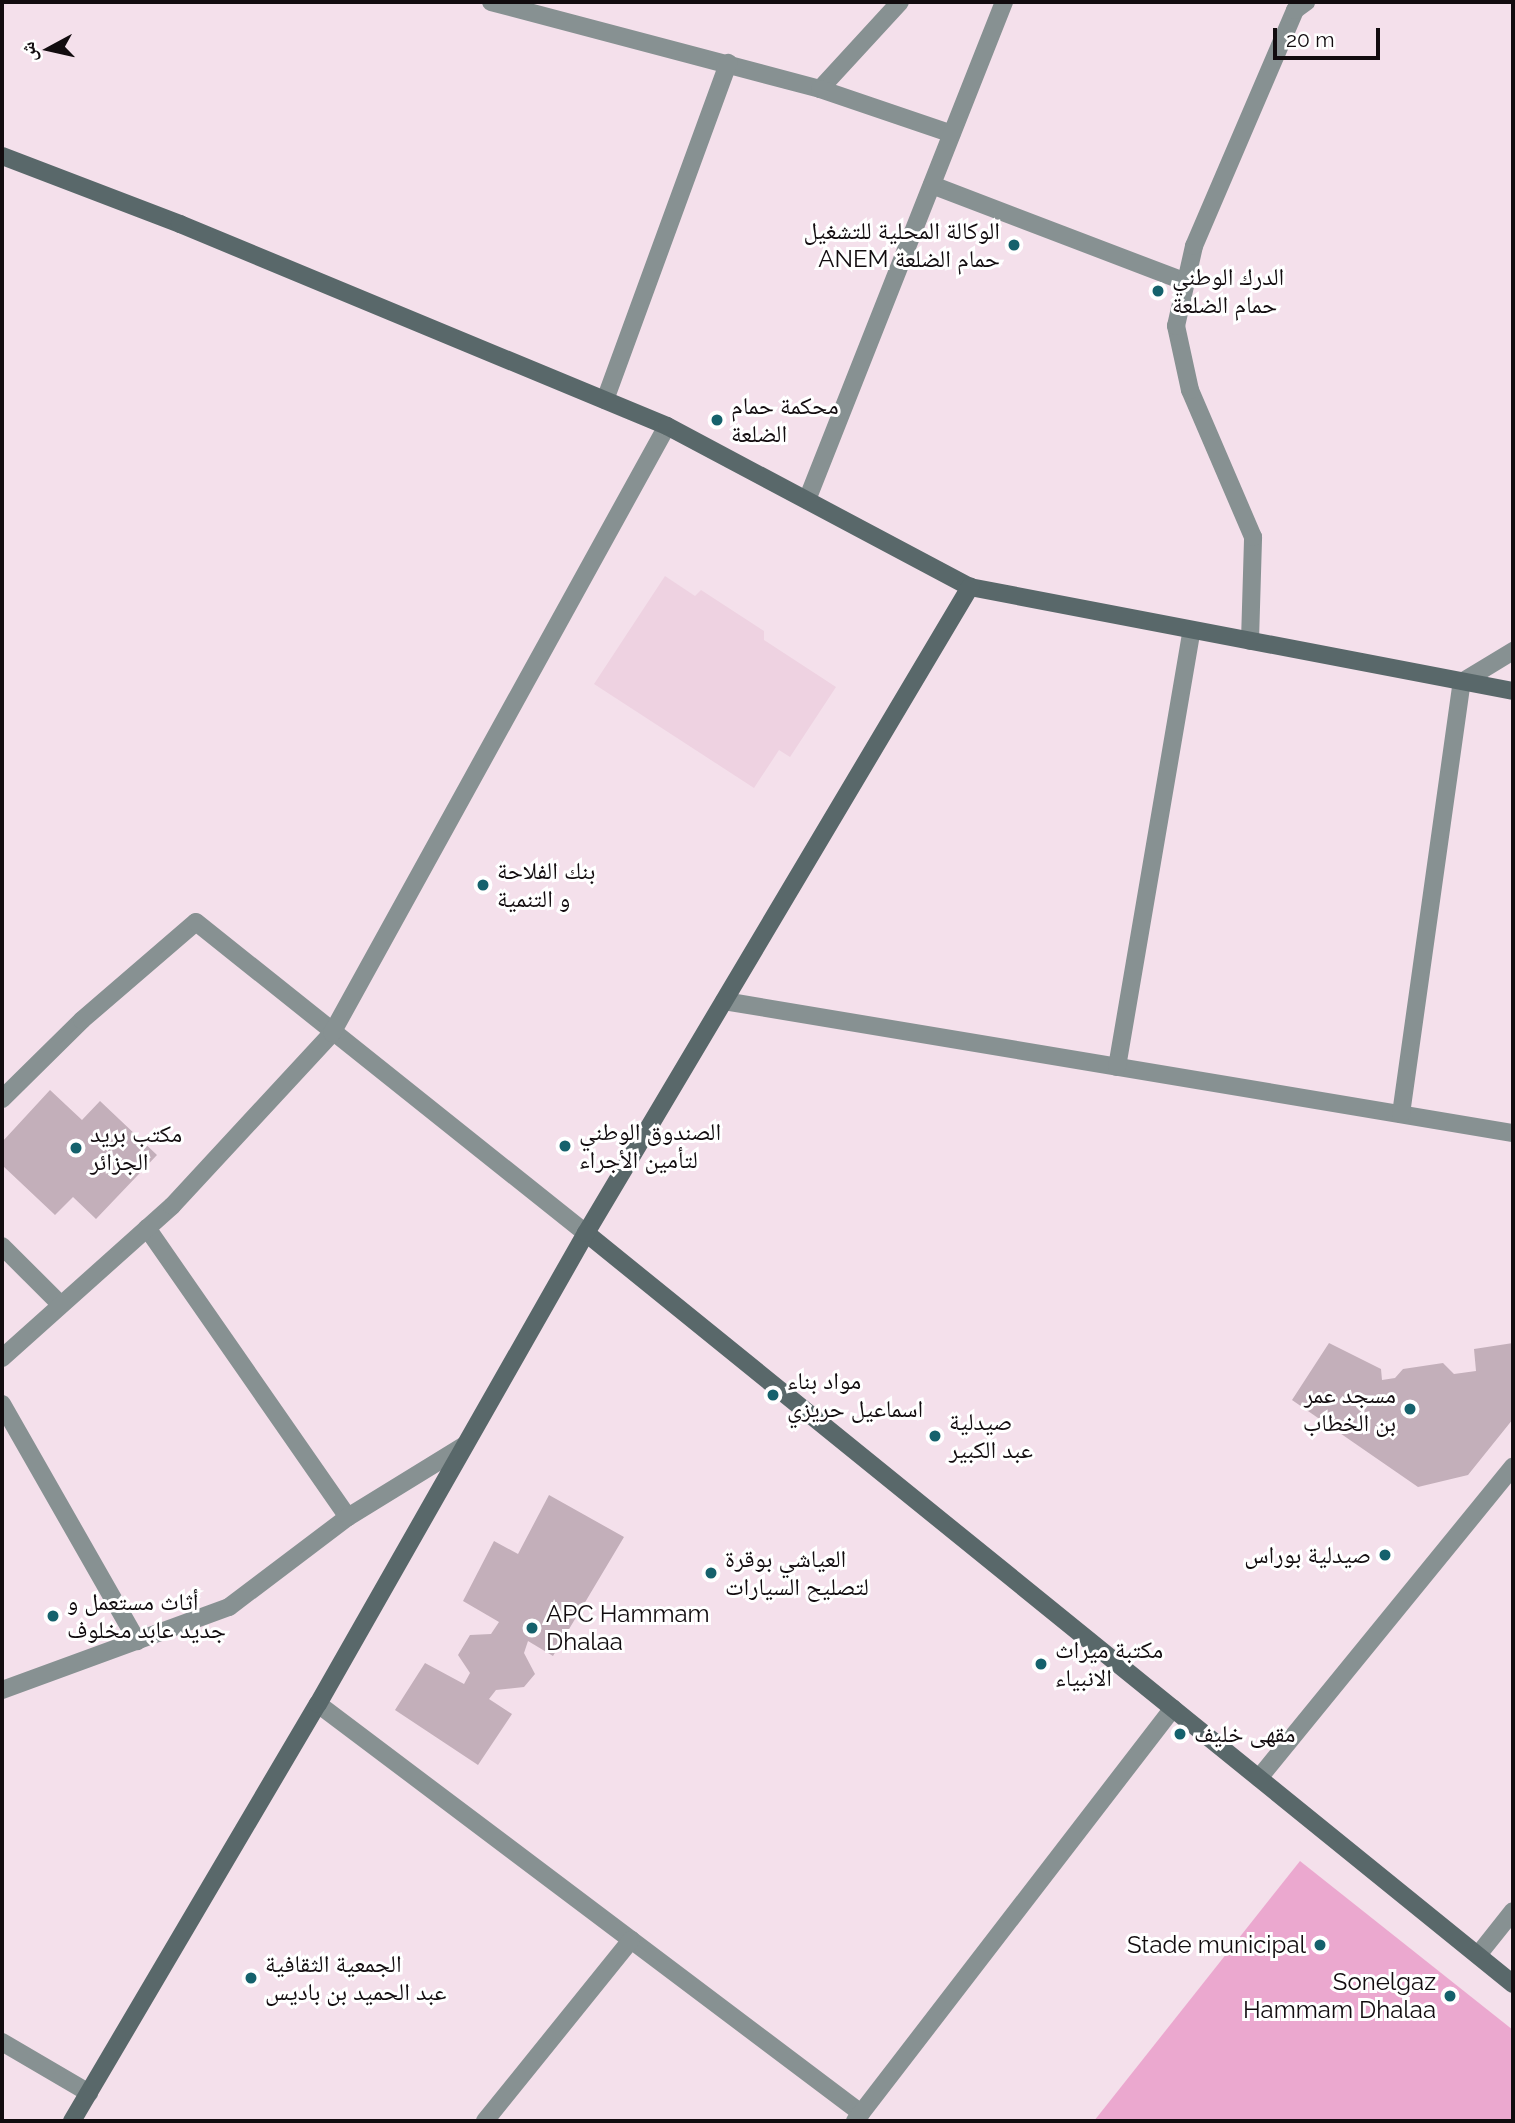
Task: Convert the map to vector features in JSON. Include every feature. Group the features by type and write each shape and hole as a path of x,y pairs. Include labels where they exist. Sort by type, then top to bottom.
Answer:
{"street":[{"path":"491,2 820,89 952,134"},
{"path":"820,89 900,2"},
{"path":"807,500 1004,2"},
{"path":"1251,641 1253,537 1190,390 1176,326 1200,234 1295,10 1306,2"},
{"path":"605,400 728,63"},
{"path":"2,156 180,224 667,426 970,587 1513,691"},
{"path":"932,185 1186,282"},
{"path":"2,1358 147,1228 332,1033 667,426"},
{"path":"72,2121 318,1704 586,1233 970,587"},
{"path":"1117,1067 1192,630"},
{"path":"1462,682 1513,651"},
{"path":"1401,1114 1462,682"},
{"path":"2,1099 82,1020 195,922 586,1233 1513,1984"},
{"path":"724,1001 1513,1133"},
{"path":"147,1228 348,1517"},
{"path":"2,1247 61,1305"},
{"path":"2,1404 137,1641"},
{"path":"2,1690 229,1607 348,1517 465,1446"},
{"path":"1259,1778 1513,1467"},
{"path":"318,1704 632,1940 858,2117 1173,1708"},
{"path":"1478,1955 1513,1911"},
{"path":"485,2121 632,1940"},
{"path":"2,2042 89,2093"}],"shaded area":[{"path":"665,576 695,596 701,590 764,631 764,640 836,687 790,757 779,750 754,788 594,684"},
{"name":"Stade municipal","path":"1300,1861 1513,2030 1513,2121 1094,2121"}],"building":[{"name":"مكتب بريد الجزائر","path":"50,1090 82,1120 100,1101 157,1155 96,1219 73,1197 55,1215 2,1165 2,1142"},
{"name":"مسجد عمر بن الخطاب","path":"1329,1343 1381,1369 1382,1380 1395,1378 1403,1369 1443,1363 1454,1374 1476,1371 1474,1349 1513,1343 1513,1419 1468,1475 1418,1487 1292,1400"},
{"name":"APC Hammam Dhalaa","path":"549,1495 624,1537 553,1656 528,1641 524,1653 535,1674 524,1687 496,1690 489,1699 512,1714 478,1765 395,1710 425,1663 464,1684 470,1673 458,1655 470,1635 491,1634 499,1622 463,1601 494,1541 518,1554"}],"place":[{"name":"الوكالة المحلية للتشغيل ANEM حمام الضلعة","path":"1014,245"},
{"name":"الدرك الوطني حمام الضلعة","path":"1158,291"},
{"name":"محكمة حمام الضلعة","path":"717,420"},
{"name":"بنك الفلاحة و التنمية","path":"483,885"},
{"name":"الصندوق الوطني لتأمين الأجراء","path":"565,1146"},
{"name":"مكتب بريد الجزائر","path":"76,1148"},
{"name":"مواد بناء اسماعيل حريزي","path":"773,1395"},
{"name":"مسجد عمر بن الخطاب","path":"1410,1409"},
{"name":"صيدلية عبد الكبير","path":"935,1436"},
{"name":"صيدلية بوراس","path":"1385,1555"},
{"name":"العياشي بوقرة لتصليح السيارات","path":"711,1573"},
{"name":"أثاث مستعمل و جديد عابد مخلوف","path":"53,1616"},
{"name":"APC Hammam Dhalaa","path":"532,1628"},
{"name":"مكتبة ميراث الانبياء","path":"1041,1664"},
{"name":"مقهى خليف","path":"1180,1734"},
{"name":"Stade municipal","path":"1320,1945"},
{"name":"الجمعية الثقافية عبد الحميد بن باديس","path":"251,1978"},
{"name":"Sonelgaz Hammam Dhalaa","path":"1450,1996"}]}
